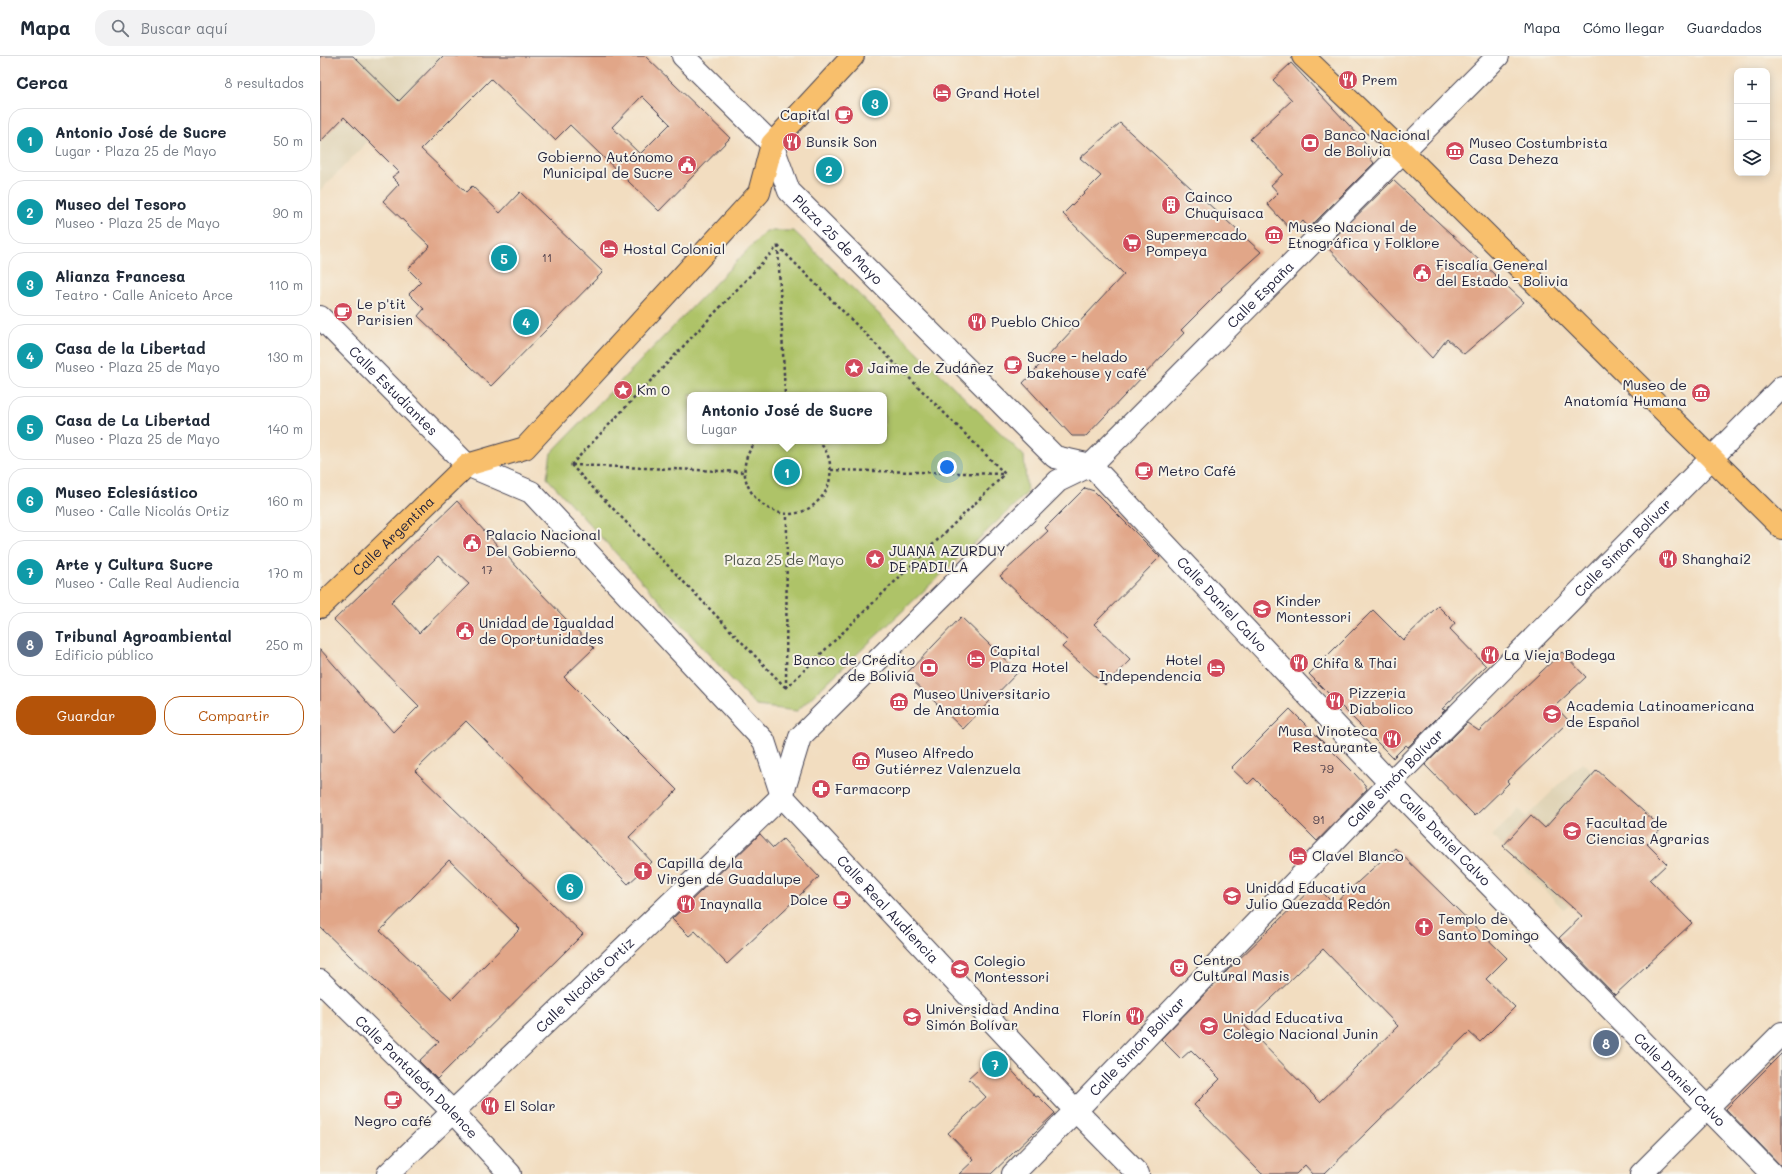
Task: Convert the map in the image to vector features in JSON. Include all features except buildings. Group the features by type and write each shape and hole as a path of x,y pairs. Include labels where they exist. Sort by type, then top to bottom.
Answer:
{"main road":[{"path":"466,465 525,448 759,193 772,144 853,56"},
{"path":"1303,56 1403,152 1782,528"},
{"name":"Calle Argentina","path":"320,607 466,465"}],"street":[{"path":"683,56 772,144"},
{"name":"Calle España","path":"1091,465 1498,56"},
{"name":"Plaza 25 de Mayo","path":"772,144 789,191 1056,457 1091,465"},
{"name":"Calle Estudiantes","path":"320,317 466,465"},
{"name":"Calle Simón Bolívar","path":"1013,1174 1076,1111 1390,782 1782,387"},
{"path":"466,465 531,492 764,741 782,796"},
{"path":"782,796 800,738 1058,481 1091,465"},
{"name":"Calle Daniel Calvo","path":"1091,465 1390,782 1706,1108 1772,1174"},
{"name":"Calle Real Audiencia","path":"782,796 1076,1111 1138,1174"},
{"name":"Calle Nicolás Ortiz","path":"388,1174 782,796"},
{"name":"Calle Pantaleón Dalence","path":"320,982 452,1111 510,1174"},
{"path":"1641,1174 1782,1033"}],"path":[{"path":"778,246 785,392"},
{"path":"571,465 778,246"},
{"path":"778,246 1005,474"},
{"path":"754,444 747,458 745,472 747,485 753,496 762,506 774,512 787,514 801,512 813,506 823,496 829,483 831,470 828,456 820,444"},
{"path":"571,465 745,472"},
{"path":"571,465 786,688"},
{"path":"831,470 1005,474"},
{"path":"786,688 1005,474"},
{"path":"786,688 787,514"}],"shaded area":[{"path":"320,56 514,56 399,172 368,141 320,191"},
{"name":"Facultad de Ciencias Agrarias","path":"1582,762 1651,827 1564,910 1492,836 1520,809 1526,817"}],"green space":[{"name":"Plaza 25 de Mayo","path":"766,231 794,231 1024,456 1027,493 797,711 756,706 547,478 551,453"}],"place":[{"name":"Prem","path":"1348,80"},
{"name":"Grand Hotel","path":"942,93"},
{"name":"Alianza Francesa","path":"875,103"},
{"name":"Capital","path":"844,115"},
{"name":"Bunsik Son","path":"792,142"},
{"name":"Banco Nacional de Bolivia","path":"1310,143"},
{"name":"Museo Costumbrista Casa Deheza","path":"1455,151"},
{"name":"Gobierno Autónomo Municipal de Sucre","path":"687,165"},
{"name":"Museo del Tesoro","path":"829,170"},
{"name":"Cainco Chuquisaca","path":"1171,205"},
{"name":"Museo Nacional de Etnográfica y Folklore","path":"1274,235"},
{"name":"Supermercado Pompeya","path":"1132,243"},
{"name":"Hostal Colonial","path":"609,249"},
{"name":"Casa de La Libertad","path":"504,258"},
{"name":"Fiscalía General del Estado - Bolivia","path":"1422,273"},
{"name":"Le p'tit Parisien","path":"343,312"},
{"name":"Casa de la Libertad","path":"526,322"},
{"name":"Pueblo Chico","path":"977,322"},
{"name":"Sucre - helado bakehouse y café","path":"1013,365"},
{"name":"Jaime de Zudáñez","path":"854,368"},
{"name":"Km 0","path":"623,390"},
{"name":"Museo de Anatomía Humana","path":"1701,393"},
{"name":"Metro Café","path":"1144,471"},
{"name":"Antonio José de Sucre","path":"787,472"},
{"name":"Palacio Nacional Del Gobierno","path":"472,543"},
{"name":"JUANA AZURDUY DE PADILLA","path":"875,559"},
{"name":"Shanghai2","path":"1668,559"},
{"name":"Kinder Montessori","path":"1262,609"},
{"name":"Unidad de Igualdad de Oportunidades","path":"465,631"},
{"name":"La Vieja Bodega","path":"1490,655"},
{"name":"Capital Plaza Hotel","path":"976,659"},
{"name":"Chifa & Thai","path":"1299,663"},
{"name":"Banco de Crédito de Bolivia","path":"929,668"},
{"name":"Hotel Independencia","path":"1216,668"},
{"name":"Pizzeria Diabolico","path":"1335,701"},
{"name":"Museo Universitario de Anatomia","path":"899,702"},
{"name":"Academia Latinoamericana de Español","path":"1552,714"},
{"name":"Musa Vinoteca Restaurante","path":"1392,739"},
{"name":"Museo Alfredo Gutiérrez Valenzuela","path":"861,761"},
{"name":"Farmacorp","path":"821,789"},
{"name":"Facultad de Ciencias Agrarias","path":"1572,831"},
{"name":"Clavel Blanco","path":"1298,856"},
{"name":"Capilla de la Virgen de Guadalupe","path":"643,871"},
{"name":"Museo Eclesiástico","path":"570,887"},
{"name":"Unidad Educativa Julio Quezada Redón","path":"1232,896"},
{"name":"Dolce","path":"842,900"},
{"name":"Inaynalla","path":"686,904"},
{"name":"Templo de Santo Domingo","path":"1424,927"},
{"name":"Centro Cultural Masis","path":"1179,968"},
{"name":"Colegio Montessori","path":"960,969"},
{"name":"Florín","path":"1135,1016"},
{"name":"Universidad Andina Simón Bolívar","path":"912,1017"},
{"name":"Unidad Educativa Colegio Nacional Junin","path":"1209,1026"},
{"name":"Tribunal Agroambiental","path":"1606,1043"},
{"name":"Arte y Cultura Sucre","path":"995,1064"},
{"name":"Negro café","path":"393,1100"},
{"name":"El Solar","path":"490,1106"}]}
